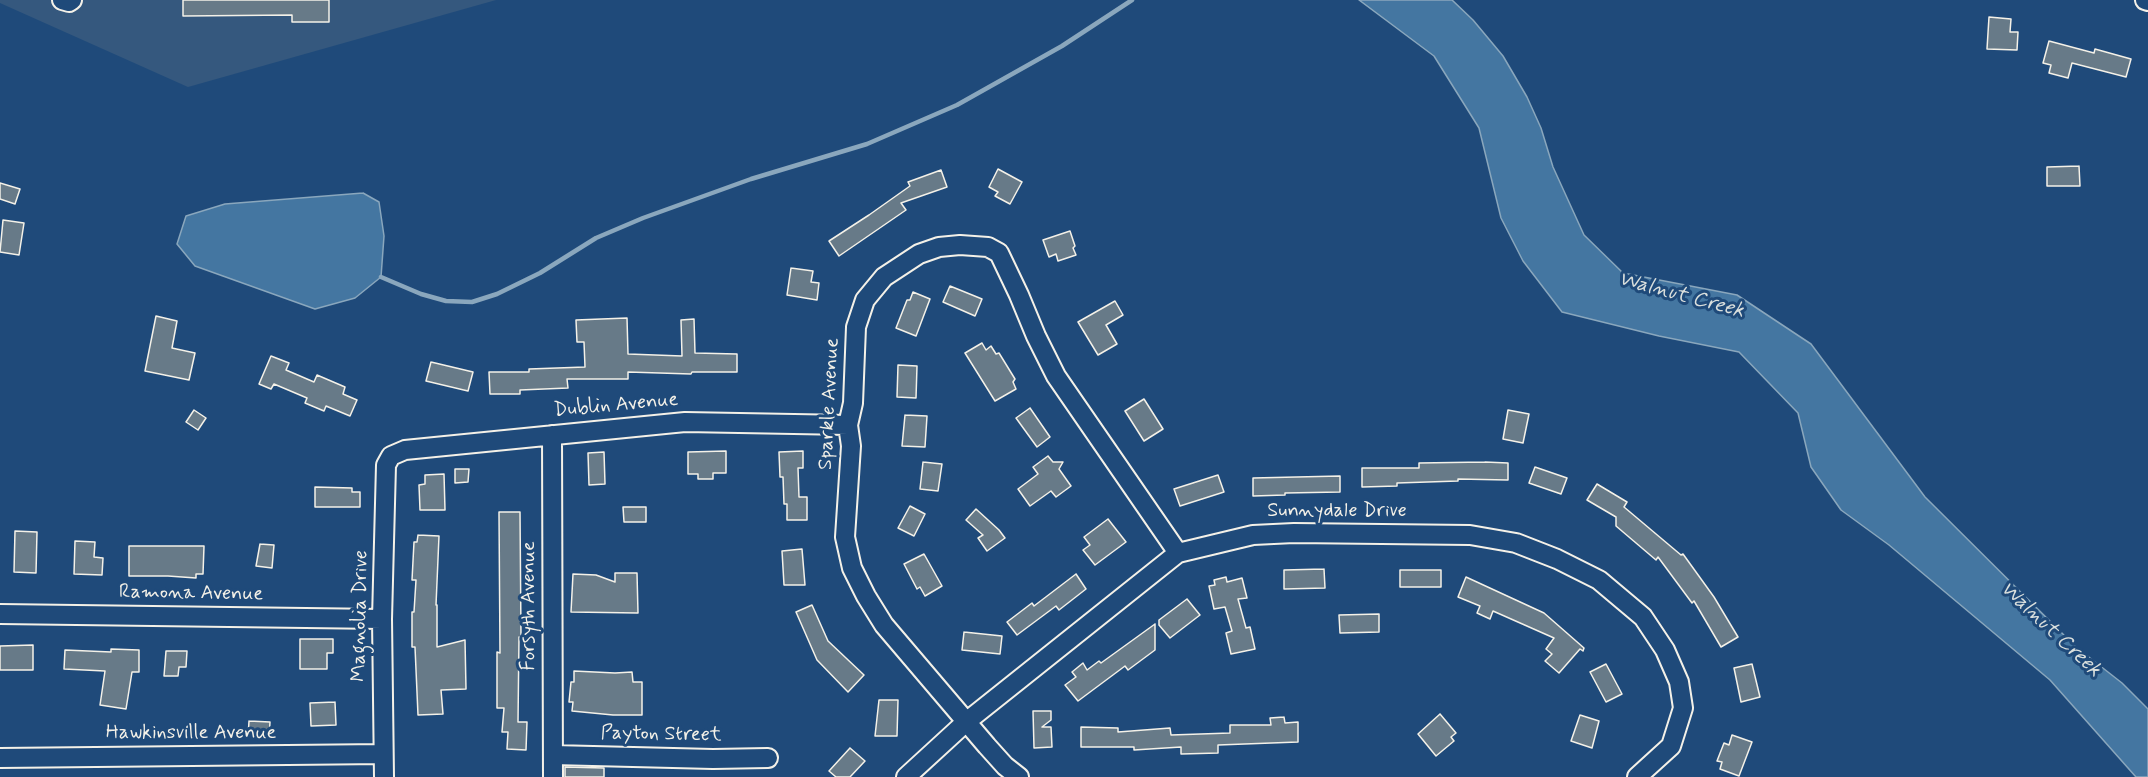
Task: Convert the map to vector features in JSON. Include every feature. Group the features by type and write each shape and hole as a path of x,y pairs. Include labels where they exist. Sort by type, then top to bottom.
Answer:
{"street":[{"path":"62,0 69,2 72,0"},
{"name":"Sparkle Avenue","path":"1019,777 1005,766 884,625 852,568 845,537 851,446 848,425 853,403 856,327 865,300 884,277 919,254 939,247 960,245 988,247 999,253 1056,376 1178,554"},
{"name":"Dublin Avenue","path":"391,456 405,450 685,422 848,425"},
{"name":"Forsyth Avenue","path":"552,435 553,777"},
{"name":"Magnolia Drive","path":"384,777 382,619 386,465 391,456"},
{"name":"Sunnydale Drive","path":"906,777 966,722 1178,554 1253,535 1294,533 1470,536 1516,543 1557,558 1599,580 1642,617 1665,650 1679,682 1683,708 1671,746 1637,777"},
{"name":"Ramona Avenue","path":"0,614 382,619"},
{"name":"Hawkinsville Avenue","path":"0,758 383,754"},
{"name":"Payton Street","path":"553,755 768,758"}],"shaded area":[{"path":"0,0 496,0 188,87 0,3"}],"water":[{"name":"Walnut Creek","path":"1359,0 1452,0 1473,20 1503,56 1527,97 1541,128 1553,167 1584,235 1623,273 1737,295 1811,344 1925,497 2076,647 2122,683 2148,709 2148,777 2136,777 2050,680 1889,545 1841,510 1811,467 1798,413 1739,352 1659,336 1562,312 1523,261 1501,218 1479,128 1434,56"},
{"path":"363,193 379,202 384,236 381,277 355,298 315,309 195,266 177,244 186,216 225,204"}],"building":[{"path":"183,0 329,0 329,22 292,22 292,15 183,16"},
{"path":"1989,17 2011,19 2010,32 2018,32 2017,50 1987,49"},
{"path":"2049,41 2094,53 2095,49 2131,59 2126,77 2072,63 2068,78 2049,73 2051,65 2043,63"},
{"path":"2079,166 2080,186 2047,186 2047,167"},
{"path":"998,169 1022,182 1010,204 995,196 998,192 989,187"},
{"path":"941,170 947,187 901,203 906,210 839,256 829,241 910,186 908,182"},
{"path":"0,183 20,189 15,204 0,199"},
{"path":"3,220 24,223 19,255 0,252"},
{"path":"1070,231 1076,255 1058,261 1056,254 1049,257 1043,240"},
{"path":"791,268 813,271 811,282 819,283 817,300 787,295"},
{"path":"950,286 982,299 975,316 943,302"},
{"path":"913,292 930,299 916,336 896,328 907,300 910,300"},
{"path":"1115,301 1123,315 1106,325 1117,344 1098,355 1078,322"},
{"path":"156,316 177,321 172,348 195,353 189,380 145,371"},
{"path":"627,318 628,354 682,356 681,320 694,319 695,353 737,354 737,372 692,372 691,374 628,372 628,379 567,379 568,388 520,390 520,394 490,394 489,372 529,372 529,369 585,367 584,342 577,342 576,320"},
{"path":"982,343 986,350 991,346 996,354 999,353 1015,379 1013,382 1016,389 995,401 965,353"},
{"path":"271,356 289,363 286,370 314,382 317,375 345,387 343,394 357,400 350,416 326,406 324,411 305,403 307,398 274,384 271,389 259,384"},
{"path":"431,362 473,372 468,391 426,381"},
{"path":"898,365 917,366 916,398 897,397"},
{"path":"1144,399 1163,429 1144,441 1125,411"},
{"path":"1030,408 1050,437 1037,447 1016,418"},
{"path":"194,410 206,418 198,430 186,422"},
{"path":"1508,410 1529,414 1523,443 1503,439"},
{"path":"905,415 927,416 925,447 902,446"},
{"path":"726,451 726,473 713,473 713,479 698,479 698,474 688,474 688,452"},
{"path":"803,451 803,468 798,468 799,497 807,497 807,520 787,520 783,477 780,477 779,452"},
{"path":"604,452 605,484 589,485 588,453"},
{"path":"1048,456 1053,462 1063,462 1059,469 1071,486 1056,497 1051,491 1030,506 1018,489 1038,474 1033,467"},
{"path":"923,462 942,464 938,491 920,489"},
{"path":"1419,463 1508,463 1508,480 1458,479 1458,481 1397,483 1397,486 1362,487 1362,468 1419,468"},
{"path":"1535,467 1567,478 1561,494 1529,483"},
{"path":"455,469 469,469 468,482 455,483"},
{"path":"444,474 445,510 420,510 419,485 425,484 425,475"},
{"path":"1218,475 1224,492 1180,506 1174,489"},
{"path":"1340,476 1340,492 1253,496 1253,478"},
{"path":"1597,484 1627,502 1624,507 1681,555 1683,554 1714,597 1738,637 1721,647 1694,601 1692,603 1658,557 1656,560 1616,526 1616,517 1587,500"},
{"path":"315,487 352,488 352,492 360,492 360,507 315,507"},
{"path":"910,506 925,514 914,536 898,528"},
{"path":"623,507 646,507 646,522 624,522"},
{"path":"976,509 1005,538 987,551 978,538 983,535 966,520"},
{"path":"499,512 520,512 521,637 519,637 518,722 527,722 526,750 507,749 508,732 502,732 504,708 497,708 497,652 500,653"},
{"path":"1108,519 1126,542 1095,565 1083,550 1090,545 1084,537"},
{"path":"15,531 37,532 36,573 14,572"},
{"path":"418,535 439,536 437,647 465,640 466,689 441,690 443,714 418,715 415,647 412,647 412,612 414,612 416,580 412,580 414,542 417,542"},
{"path":"75,541 95,542 94,557 103,558 102,575 74,574"},
{"path":"260,544 274,545 272,568 256,566"},
{"path":"129,546 204,546 203,574 196,574 196,578 129,576"},
{"path":"802,549 805,585 784,585 782,551"},
{"path":"924,554 942,586 925,596 920,587 917,589 904,564"},
{"path":"1324,569 1325,588 1284,589 1284,570"},
{"path":"1400,570 1441,570 1441,587 1400,587"},
{"path":"615,573 637,573 638,613 571,612 573,574 596,575 615,582"},
{"path":"1076,574 1086,589 1059,610 1056,606 1017,635 1007,622 1032,603 1034,606"},
{"path":"1226,577 1227,582 1242,578 1247,598 1238,599 1246,628 1250,627 1255,649 1231,654 1226,633 1232,631 1225,607 1214,609 1209,586 1215,585 1214,580"},
{"path":"1466,577 1544,613 1584,648 1583,651 1580,649 1559,673 1545,661 1552,654 1546,649 1554,638 1493,611 1490,619 1477,613 1480,606 1458,597"},
{"path":"1187,599 1200,615 1170,638 1159,625 1159,620"},
{"path":"812,605 828,641 864,675 848,692 817,660 796,612"},
{"path":"1379,614 1379,632 1340,633 1339,615"},
{"path":"1155,624 1155,650 1128,670 1125,666 1078,701 1065,685 1076,677 1072,672 1083,663 1087,670 1099,661 1101,663"},
{"path":"964,632 1002,636 1000,654 962,650"},
{"path":"300,639 333,639 333,653 327,653 327,669 300,669"},
{"path":"33,645 33,670 0,670 0,646"},
{"path":"111,649 139,650 139,672 132,672 126,709 100,705 105,671 64,669 65,650 111,652"},
{"path":"166,651 187,651 186,667 179,667 178,676 164,676"},
{"path":"1606,664 1622,694 1606,702 1590,672"},
{"path":"1752,664 1760,697 1741,702 1734,668"},
{"path":"574,671 632,672 633,682 642,682 642,715 572,711 573,702 569,702"},
{"path":"879,700 898,700 897,736 875,736"},
{"path":"335,702 336,725 311,726 310,703"},
{"path":"1033,711 1051,711 1051,720 1042,727 1051,727 1052,747 1034,748"},
{"path":"1440,714 1456,733 1451,737 1454,741 1436,756 1418,734"},
{"path":"1580,715 1599,721 1592,748 1571,741"},
{"path":"1284,717 1285,723 1298,722 1298,742 1218,745 1218,753 1181,754 1181,747 1134,750 1134,747 1081,747 1081,727 1118,728 1118,732 1170,728 1171,735 1230,733 1230,725 1271,725 1270,718"},
{"path":"249,721 270,722 269,738 248,737"},
{"path":"1732,735 1752,742 1739,776 1720,769 1722,762 1717,761 1724,743 1729,745"},
{"path":"850,748 865,761 850,777 836,777 829,771"},
{"path":"565,767 604,768 604,777 565,777"}],"waterway":[{"path":"381,277 421,294 446,301 472,302 497,294 540,273 596,238 643,218 751,179 867,144 957,105 1062,46 1132,0"}]}
